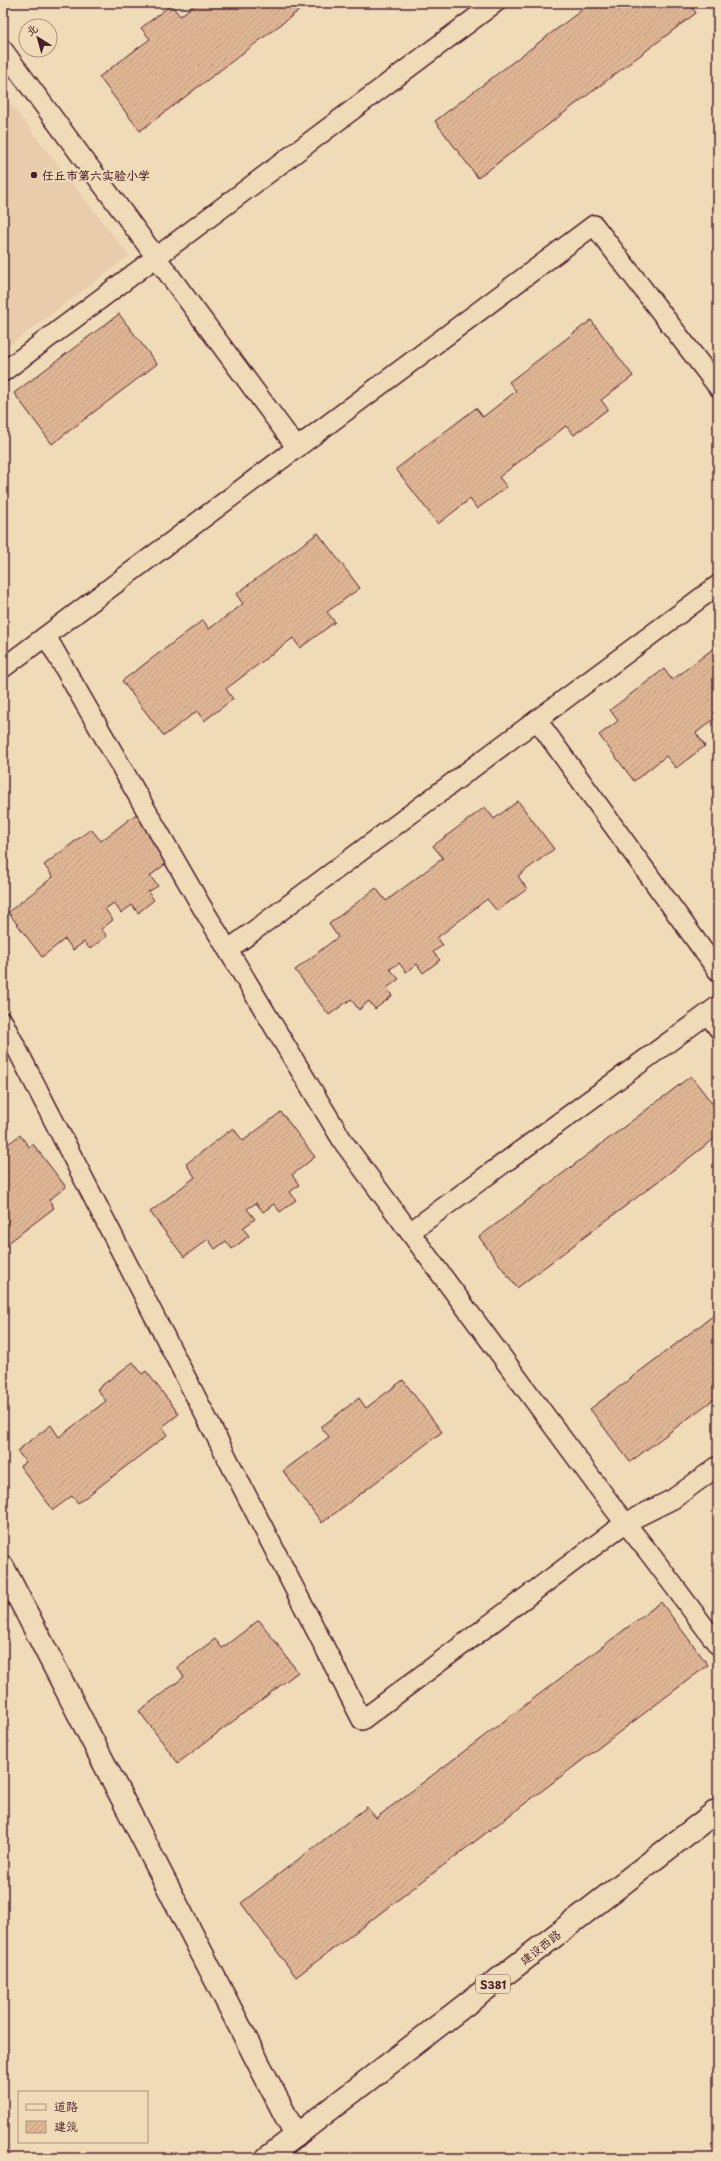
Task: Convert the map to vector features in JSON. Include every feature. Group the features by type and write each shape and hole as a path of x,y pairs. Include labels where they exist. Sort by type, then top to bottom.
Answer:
{"street":[{"path":"3,1567 296,2136"},
{"name":"建设西路","path":"267,2158 718,1810"}],"lane":[{"path":"3,372 495,3"},
{"path":"3,50 297,448"},
{"path":"3,668 594,225 718,387"},
{"path":"228,950 718,585"},
{"path":"46,636 228,950 344,1143 625,1523 718,1645"},
{"path":"537,720 718,971"},
{"path":"410,1232 715,1016"},
{"path":"3,1022 362,1720 625,1523 673,1499 718,1466"}],"shaded area":[{"name":"任丘市第六实验小学","path":"3,94 129,256 3,350"}],"building":[{"path":"197,3 309,3 140,131 99,77 150,39 141,28 171,5 180,16"},
{"path":"591,3 689,3 696,13 478,178 435,121"},
{"path":"119,314 157,364 52,444 14,393"},
{"path":"591,320 633,376 601,400 608,409 574,435 566,426 499,477 507,487 477,509 470,499 438,524 396,469 476,408 483,417 516,391 509,382"},
{"path":"318,533 360,588 327,612 335,622 300,648 293,638 226,689 233,699 204,721 197,711 164,736 122,681 203,620 209,629 243,604 236,594"},
{"path":"718,645 718,716 696,733 705,746 676,768 666,756 634,781 599,735 618,721 610,710 664,669 672,680"},
{"path":"518,801 554,849 518,876 527,889 497,911 487,899 437,938 443,945 433,952 440,960 423,973 417,964 406,972 399,963 390,969 399,979 387,988 392,996 375,1009 369,1001 359,1010 351,999 329,1015 295,970 338,937 329,924 376,888 386,901 443,858 433,846 485,807 494,819"},
{"path":"139,812 173,858 150,876 158,886 148,892 154,900 138,913 132,905 121,913 114,903 105,909 113,920 101,929 107,936 90,949 84,942 73,950 65,939 42,957 8,912 53,877 44,865 91,829 101,841"},
{"path":"691,1076 718,1111 718,1136 517,1288 479,1237"},
{"path":"281,1112 315,1157 292,1175 299,1185 290,1192 296,1200 280,1212 274,1204 263,1212 256,1203 247,1209 255,1219 243,1228 249,1236 232,1249 226,1241 215,1249 208,1239 184,1257 150,1212 195,1177 186,1164 233,1128 243,1141"},
{"path":"20,1135 29,1147 33,1144 66,1187 49,1200 54,1208 3,1247 3,1148"},
{"path":"718,1312 718,1396 630,1462 590,1409"},
{"path":"133,1362 142,1374 146,1371 179,1414 162,1427 167,1435 78,1503 72,1496 53,1510 20,1466 26,1462 17,1451 51,1425 59,1437 106,1401 97,1389"},
{"path":"403,1380 442,1432 322,1523 283,1471 329,1437 321,1427 359,1398 366,1408"},
{"path":"661,1602 708,1665 296,1977 241,1903 367,1807 376,1818"},
{"path":"259,1620 298,1672 178,1763 139,1711 184,1677 177,1667 215,1639 222,1648"}],"place":[{"name":"任丘市第六实验小学","path":"34,175"}]}
